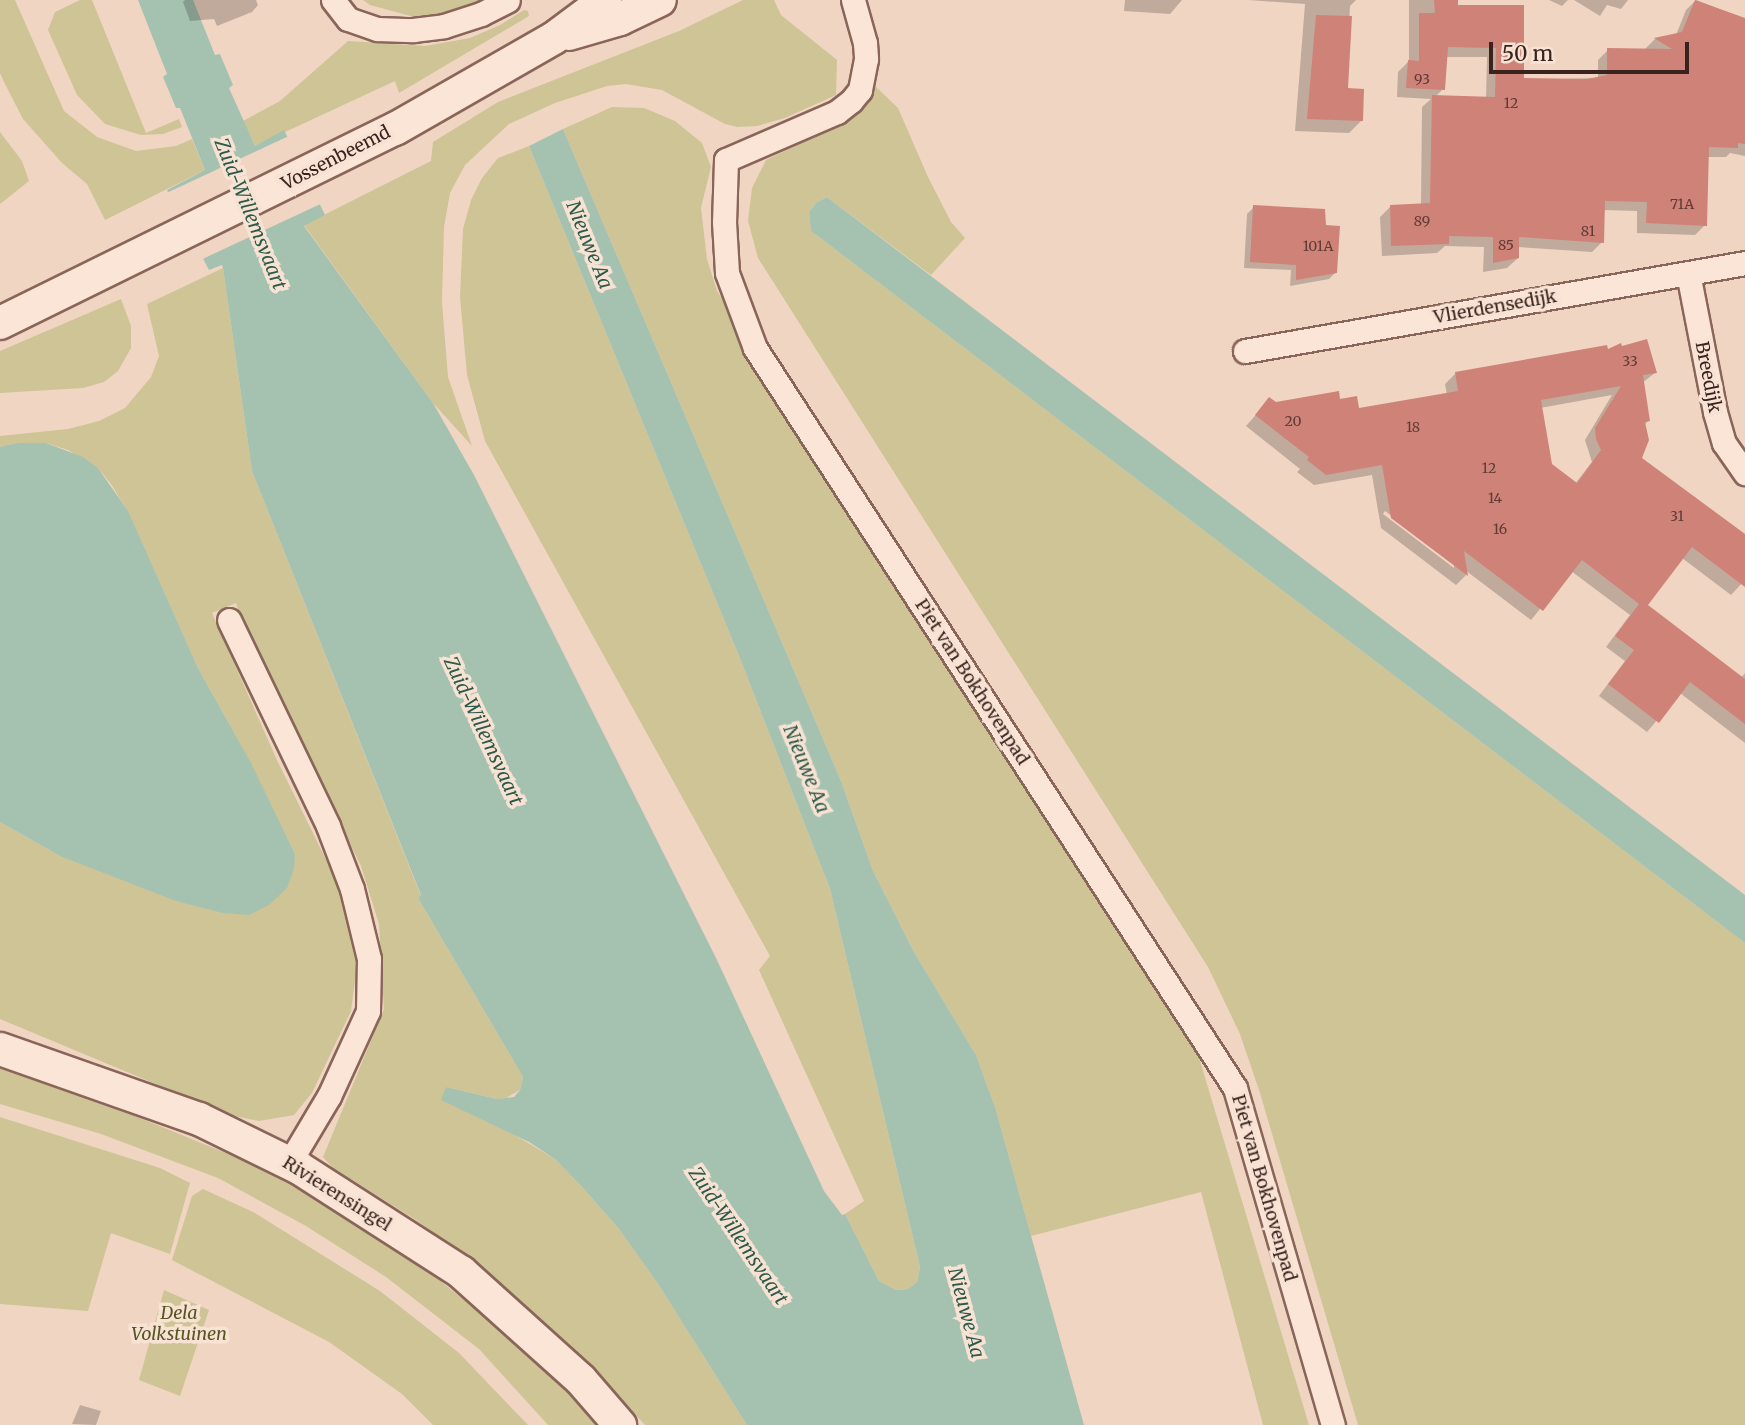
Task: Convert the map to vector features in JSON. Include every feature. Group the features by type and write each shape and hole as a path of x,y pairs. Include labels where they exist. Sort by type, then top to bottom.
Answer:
{"main road":[{"name":"Vossenbeemd","path":"0,323 395,129 554,38 605,0"},
{"name":"Vossenbeemd","path":"554,38 620,19 660,0"},
{"name":"Rivierensingel","path":"0,1049 199,1119 289,1163 461,1272 581,1380 620,1425"}],"street":[{"path":"332,0 348,19 377,29 413,30 444,26 481,14 508,0"},
{"name":"Piet van Bokhovenpad","path":"853,0 865,43 866,59 860,90 837,112 726,160 724,222 727,273 755,348 1236,1088 1333,1425"},
{"name":"Vlierdensedijk","path":"1245,351 1745,262"},
{"name":"Breedijk","path":"1688,273 1715,412 1724,443 1745,473"},
{"path":"229,620 328,826 352,889 369,959 368,1011 329,1096 289,1163"}],"green space":[{"path":"0,0 15,0 64,111 97,137 136,151 176,146 192,139 205,170 105,220 87,184 62,163 23,119 4,82 0,73"},
{"path":"80,0 92,0 146,133 179,119 182,127 163,134 141,135 105,124 77,95 48,30 55,12"},
{"path":"363,0 481,0 442,15 418,18 370,5"},
{"path":"743,0 774,0 781,15 837,60 836,95 785,118 757,126 737,127 725,124 662,90 626,84 607,86 555,103 509,124 465,165 450,193 444,227 442,302 448,377 472,446 433,403 304,225 431,161 433,142 498,102 679,31"},
{"path":"524,10 528,11 529,16 399,93 395,81 255,146 243,121 280,101 348,41 425,46 470,38 500,25"},
{"path":"874,85 898,108 951,222 965,238 931,275 827,197 816,203 809,212 811,231 1745,943 1745,1425 1358,1425 1260,1093 1240,1034 1208,967 758,258 748,221 752,188 766,160 843,123 863,108"},
{"path":"612,107 644,108 675,121 702,143 711,167 701,208 707,259 717,291 1195,1044 1309,1425 1263,1425 1201,1192 1031,1236 995,1107 976,1055 914,952 873,871 841,781 563,129"},
{"path":"0,132 22,161 29,181 0,204"},
{"path":"529,146 741,661 830,889 920,1267 917,1282 908,1289 896,1290 879,1281 845,1214 864,1201 759,970 770,956 485,441 467,375 460,297 463,229 471,200 482,178 498,158"},
{"path":"223,268 252,471 421,896 418,898 523,1077 520,1090 506,1098 497,1099 446,1087 503,1128 555,1159 584,1189 619,1229 658,1284 747,1425 645,1425 587,1362 483,1270 416,1220 332,1167 323,1157 384,1009 379,924 361,866 250,642 236,603 212,613 276,758 338,884 356,936 357,965 351,1011 312,1093 294,1115 259,1121 230,1115 0,1019 0,822 60,856 295,854 242,747 198,668 128,512 111,484 98,468 68,450 46,443 0,447 0,436 68,429 99,421 125,408 151,377 159,356 147,304"},
{"path":"121,299 131,326 131,348 118,371 104,382 83,388 0,393 0,351"},
{"path":"0,1061 270,1171 343,1213 419,1264 488,1319 547,1371 598,1425 548,1425 479,1349 386,1277 306,1226 218,1178 101,1134 0,1104"},
{"path":"0,1117 160,1168 190,1183 170,1254 111,1233 88,1311 0,1304"},
{"path":"203,1189 253,1212 380,1291 459,1353 528,1425 433,1425 402,1394 329,1342 172,1260 192,1196"},
{"name":"Dela Volkstuinen","path":"164,1290 209,1310 180,1396 139,1380"}],"water":[{"path":"138,0 193,0 215,55 220,54 233,85 229,88 255,146 284,130 325,215 304,226 433,403 474,475 717,960 824,1191 842,1215 845,1214 879,1281 896,1290 908,1289 917,1282 920,1267 830,889 741,661 529,146 563,129 841,781 873,871 914,952 976,1055 995,1107 1084,1425 747,1425 658,1284 619,1229 584,1189 555,1159 529,1142 441,1100 446,1087 497,1099 514,1097 520,1090 523,1077 418,898 421,895 252,471 223,268 222,265 209,270 167,190 205,170 180,108 176,108 163,77 167,74"},
{"path":"827,197 1745,895 1745,943 811,231 809,212 816,203"},
{"path":"19,443 46,443 83,457 98,468 128,511 198,668 251,763 295,854 294,869 287,888 269,905 249,915 223,913 176,901 60,856 0,822 0,447"}],"pier":[{"path":"291,135 323,203 197,262 165,194"}],"building":[{"path":"1434,0 1458,0 1458,5 1524,5 1524,78 1587,79 1607,75 1607,48 1672,49 1654,38 1682,32 1695,0 1745,18 1745,144 1738,143 1738,148 1709,147 1707,226 1646,223 1647,202 1605,201 1604,243 1519,237 1519,258 1493,263 1493,237 1449,236 1449,244 1391,246 1390,205 1430,203 1432,95 1495,97 1496,48 1448,47 1445,90 1406,88 1408,60 1419,61 1419,13 1435,13"},
{"path":"1316,15 1352,16 1348,88 1364,89 1363,121 1307,119"},
{"path":"1253,205 1325,209 1326,225 1340,226 1337,273 1296,280 1296,265 1250,262"},
{"path":"1647,339 1657,373 1643,375 1650,421 1645,422 1649,440 1642,458 1745,534 1745,587 1692,547 1648,605 1745,679 1745,724 1690,682 1659,723 1608,684 1634,650 1615,636 1639,604 1582,560 1543,611 1464,551 1468,576 1391,518 1382,465 1326,475 1307,460 1309,457 1255,415 1269,397 1276,402 1339,391 1340,399 1357,396 1359,408 1458,391 1455,372 1607,345 1608,349 1621,343 1622,346","holes":["1621,386 1595,428 1601,450 1577,483 1552,464 1541,400"]}],"water label":[{"name":"Zuid-Willemsvaart","path":"250,214"},
{"name":"Nieuwe Aa","path":"589,245"},
{"name":"Zuid-Willemsvaart","path":"483,731"},
{"name":"Nieuwe Aa","path":"806,769"},
{"name":"Zuid-Willemsvaart","path":"738,1236"},
{"name":"Nieuwe Aa","path":"966,1313"}]}
